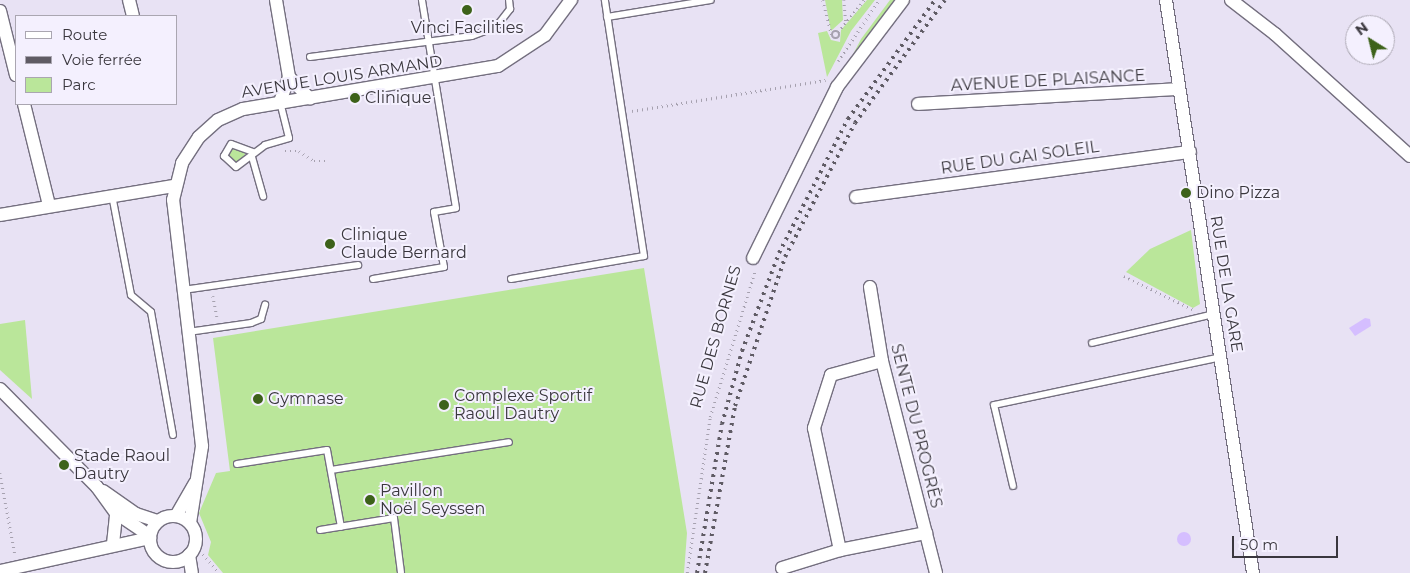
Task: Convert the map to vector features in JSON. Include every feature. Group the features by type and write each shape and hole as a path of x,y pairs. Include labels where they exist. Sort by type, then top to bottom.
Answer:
{"street":[{"path":"129,0 133,15"},
{"path":"276,0 289,77 280,102"},
{"name":"AVENUE LOUIS ARMAND","path":"190,523 202,470 174,186 182,162 208,128 243,109 483,71 523,53 545,35 571,0"},
{"name":"RUE DES BORNES","path":"752,258 837,87 903,0"},
{"name":"RUE DE LA GARE","path":"1166,0 1190,152 1209,316 1221,356 1253,573"},
{"path":"1231,0 1275,34 1410,156"},
{"path":"0,11 15,71"},
{"path":"289,77 310,99"},
{"name":"AVENUE DE PLAISANCE","path":"918,104 1179,89"},
{"path":"24,105 49,205"},
{"name":"RUE DU GAI SOLEIL","path":"856,197 1190,152"},
{"path":"0,215 49,205 174,186"},
{"name":"SENTE DU PROGRÈS","path":"870,287 882,361 936,573"},
{"path":"840,550 814,428 831,375 882,361"},
{"path":"0,389 97,487 116,513 150,537 155,554 171,562 178,573"},
{"path":"176,516 202,470"},
{"path":"97,487 136,514 158,521 176,516 190,523 195,543 189,555 192,573"},
{"path":"113,544 116,513"},
{"path":"150,537 158,521"},
{"path":"782,568 840,550 926,533"},
{"path":"0,571 150,537"},
{"path":"171,562 189,555"}],"lane":[{"path":"373,279 444,268 434,212 456,208 422,0"},
{"path":"310,57 472,36 496,27 510,9 509,0"},
{"path":"511,279 644,256 604,0"},
{"path":"607,17 711,0"},
{"path":"263,196 253,154 289,138 280,102"},
{"path":"112,195 131,295 151,312 173,434"},
{"path":"183,290 358,265"},
{"path":"188,332 251,323 261,319 265,305"},
{"path":"1092,343 1209,316"},
{"path":"1013,486 994,405 1221,356"},
{"path":"331,470 509,442"},
{"path":"236,464 328,450 341,526"},
{"path":"320,530 394,518 401,573"}],"path":[{"path":"823,0 832,35 837,39 838,32"},
{"path":"844,0 846,21"},
{"path":"832,35 838,32 864,0"},
{"path":"833,71 879,0"},
{"path":"631,111 829,78"},
{"path":"279,151 299,151 314,161 328,161"},
{"name":"RUE DES BORNES","path":"687,573 710,417 756,268 752,258"},
{"path":"1124,276 1209,316"},
{"path":"0,473 18,567"},
{"path":"203,554 219,573"}],"green space":[{"path":"825,0 842,0 843,20 831,31"},
{"path":"867,0 875,0 851,31 827,77 818,33 827,31 831,40 840,42 841,30"},
{"path":"890,0 897,0 847,66 861,39"},
{"path":"237,147 245,155 237,163 229,155"},
{"path":"1191,230 1200,304 1193,308 1126,272 1150,249"},
{"name":"Complexe Sportif Raoul Dautry","path":"644,268 687,533 684,573 223,573 208,555 211,542 199,513 216,473 230,471 213,338"},
{"path":"25,320 32,399 0,370 0,324"}],"shaded area":[{"path":"1365,318 1370,319 1371,326 1355,336 1349,328"},
{"path":"1181,532 1187,532 1191,539 1187,546 1181,546 1177,542 1177,536"}],"railway":[{"path":"697,573 722,424 742,351 779,253 848,119 935,0"},
{"path":"705,573 735,406 785,257 855,123 945,0"}],"place":[{"name":"Vinci Facilities","path":"467,10"},
{"name":"Clinique","path":"355,98"},
{"name":"Dino Pizza","path":"1186,193"},
{"name":"Clinique Claude Bernard","path":"330,244"},
{"name":"Gymnase","path":"258,399"},
{"name":"Complexe Sportif Raoul Dautry","path":"444,405"},
{"name":"Stade Raoul Dautry","path":"64,465"},
{"name":"Pavillon Noël Seyssen","path":"370,500"}]}
